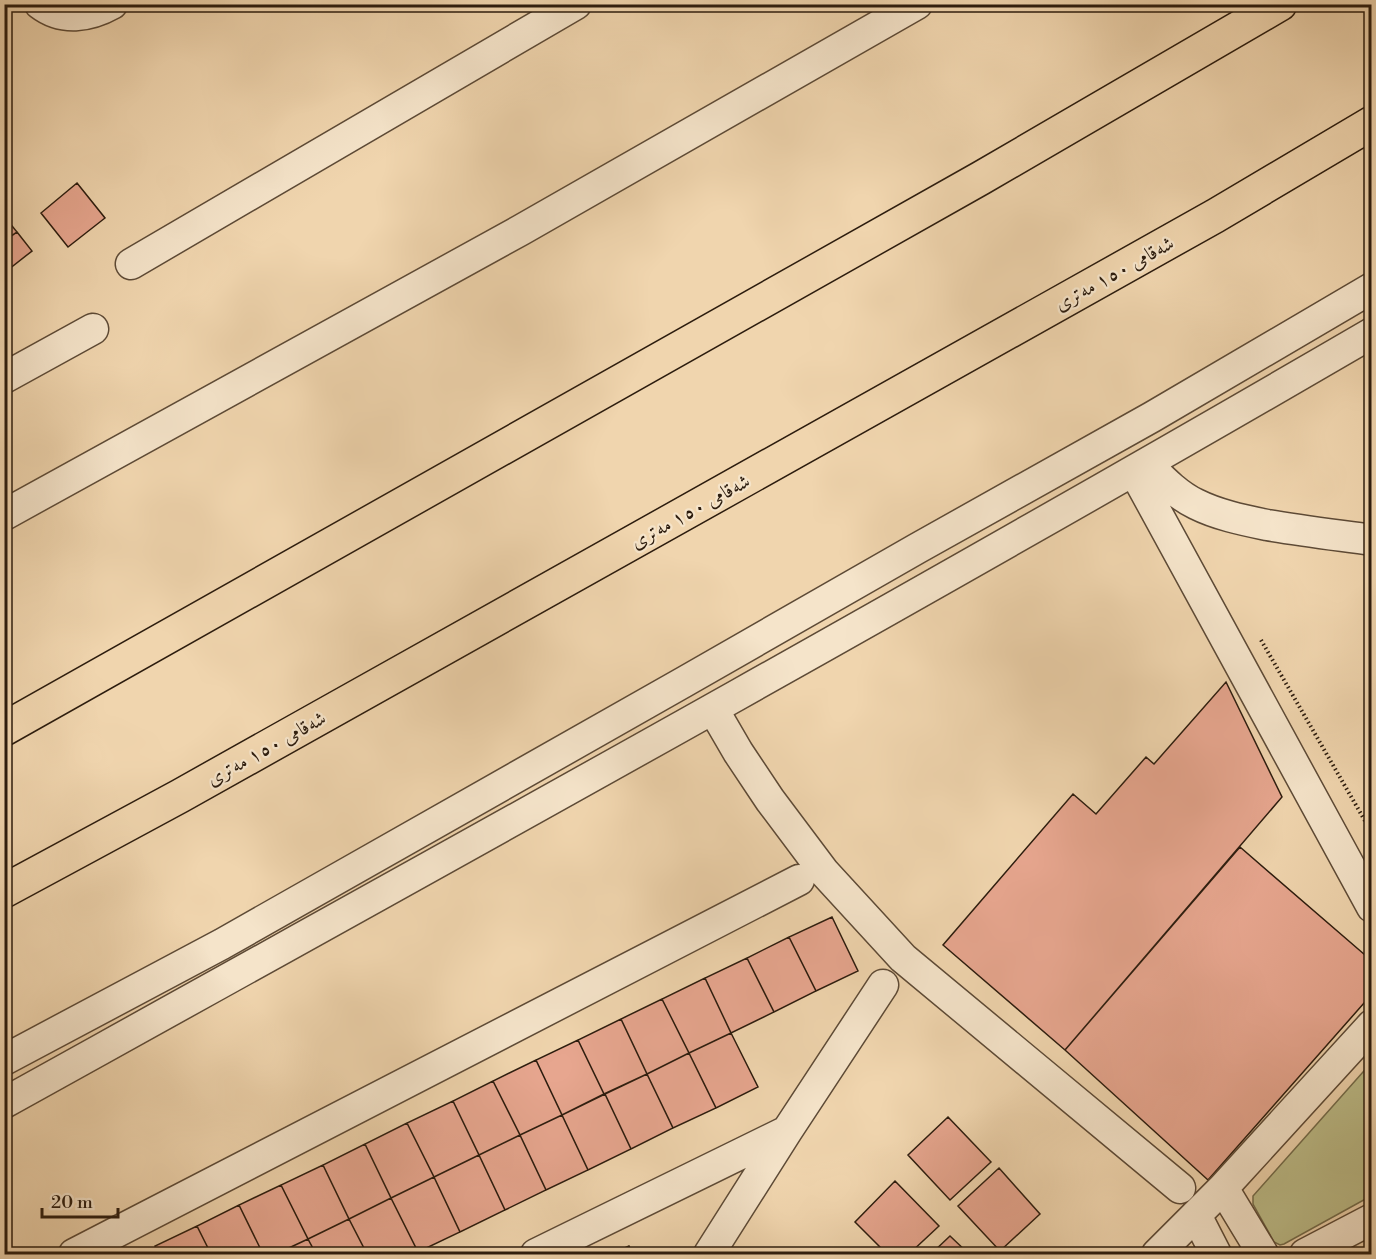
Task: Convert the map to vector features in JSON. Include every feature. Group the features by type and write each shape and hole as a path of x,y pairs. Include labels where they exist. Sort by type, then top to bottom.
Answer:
{"highway":[{"path":"4,729 950,196 1280,4"},
{"name":"شەقامی ١٥٠ مەتری","path":"4,891 180,796 1184,234 1371,123"}],"street":[{"path":"40,4 62,15 80,16 98,12 112,4"},
{"path":"132,264 576,4"},
{"path":"4,515 521,230 917,4"},
{"path":"4,1060 222,944 1152,417 1371,288"},
{"path":"4,378 93,329"},
{"path":"4,1103 713,709 1371,333"},
{"path":"1140,467 1196,504 1222,514 1296,530 1371,540"},
{"path":"1140,467 1371,907"},
{"path":"713,709 770,800 824,872 903,958 1180,1188"},
{"path":"74,1254 799,880"},
{"path":"710,1254 883,985"},
{"path":"1157,1254 1223,1188 1371,1025"},
{"path":"536,1254 787,1131"},
{"path":"1223,1188 1263,1254"},
{"path":"1196,1215 1216,1254"},
{"path":"1305,1254 1371,1219"}],"path":[{"path":"1258,636 1371,833"}],"green space":[{"path":"1371,1063 1371,1196 1284,1244 1274,1242 1253,1204 1253,1196"}],"building":[{"path":"77,183 105,218 68,247 41,213"},
{"path":"4,216 17,232 4,241"},
{"path":"17,232 32,251 4,273 4,241"},
{"path":"1226,682 1282,797 1065,1050 943,945 1073,794 1096,814 1146,757 1154,764"},
{"path":"1240,847 1372,961 1372,994 1208,1180 1065,1050"},
{"path":"832,917 858,971 816,991 789,937"},
{"path":"789,937 816,991 774,1012 747,958"},
{"path":"747,958 774,1012 731,1033 705,978"},
{"path":"705,978 731,1033 689,1053 662,999"},
{"path":"662,999 689,1053 647,1074 621,1019"},
{"path":"621,1019 647,1074 604,1094 578,1040"},
{"path":"731,1033 758,1087 716,1108 689,1053"},
{"path":"578,1040 604,1094 562,1115 536,1060"},
{"path":"689,1053 716,1108 673,1128 647,1074"},
{"path":"536,1060 562,1115 520,1135 493,1081"},
{"path":"647,1074 673,1128 631,1149 605,1094"},
{"path":"493,1081 520,1135 479,1155 453,1101"},
{"path":"605,1094 631,1149 588,1170 562,1115"},
{"path":"453,1101 479,1155 434,1177 407,1123"},
{"path":"562,1115 588,1170 546,1190 520,1135"},
{"path":"948,1117 991,1162 950,1200 908,1155"},
{"path":"407,1123 434,1177 391,1198 365,1144"},
{"path":"520,1135 546,1190 505,1210 479,1155"},
{"path":"365,1144 391,1198 349,1219 323,1165"},
{"path":"479,1155 505,1210 460,1232 434,1177"},
{"path":"323,1165 349,1219 308,1239 281,1185"},
{"path":"999,1168 1040,1214 1000,1251 958,1206"},
{"path":"434,1177 460,1232 418,1252 391,1198"},
{"path":"895,1181 939,1226 909,1254 887,1254 855,1222"},
{"path":"281,1185 308,1239 276,1254 263,1254 239,1205"},
{"path":"391,1198 418,1252 414,1254 367,1254 349,1219"},
{"path":"239,1205 263,1254 211,1254 197,1226"},
{"path":"349,1219 367,1254 316,1254 308,1239"},
{"path":"197,1226 211,1254 159,1254 155,1246"},
{"path":"950,1236 969,1254 931,1254"},
{"path":"308,1239 316,1254 276,1254"},
{"path":"629,1246 633,1254 611,1254"}]}
